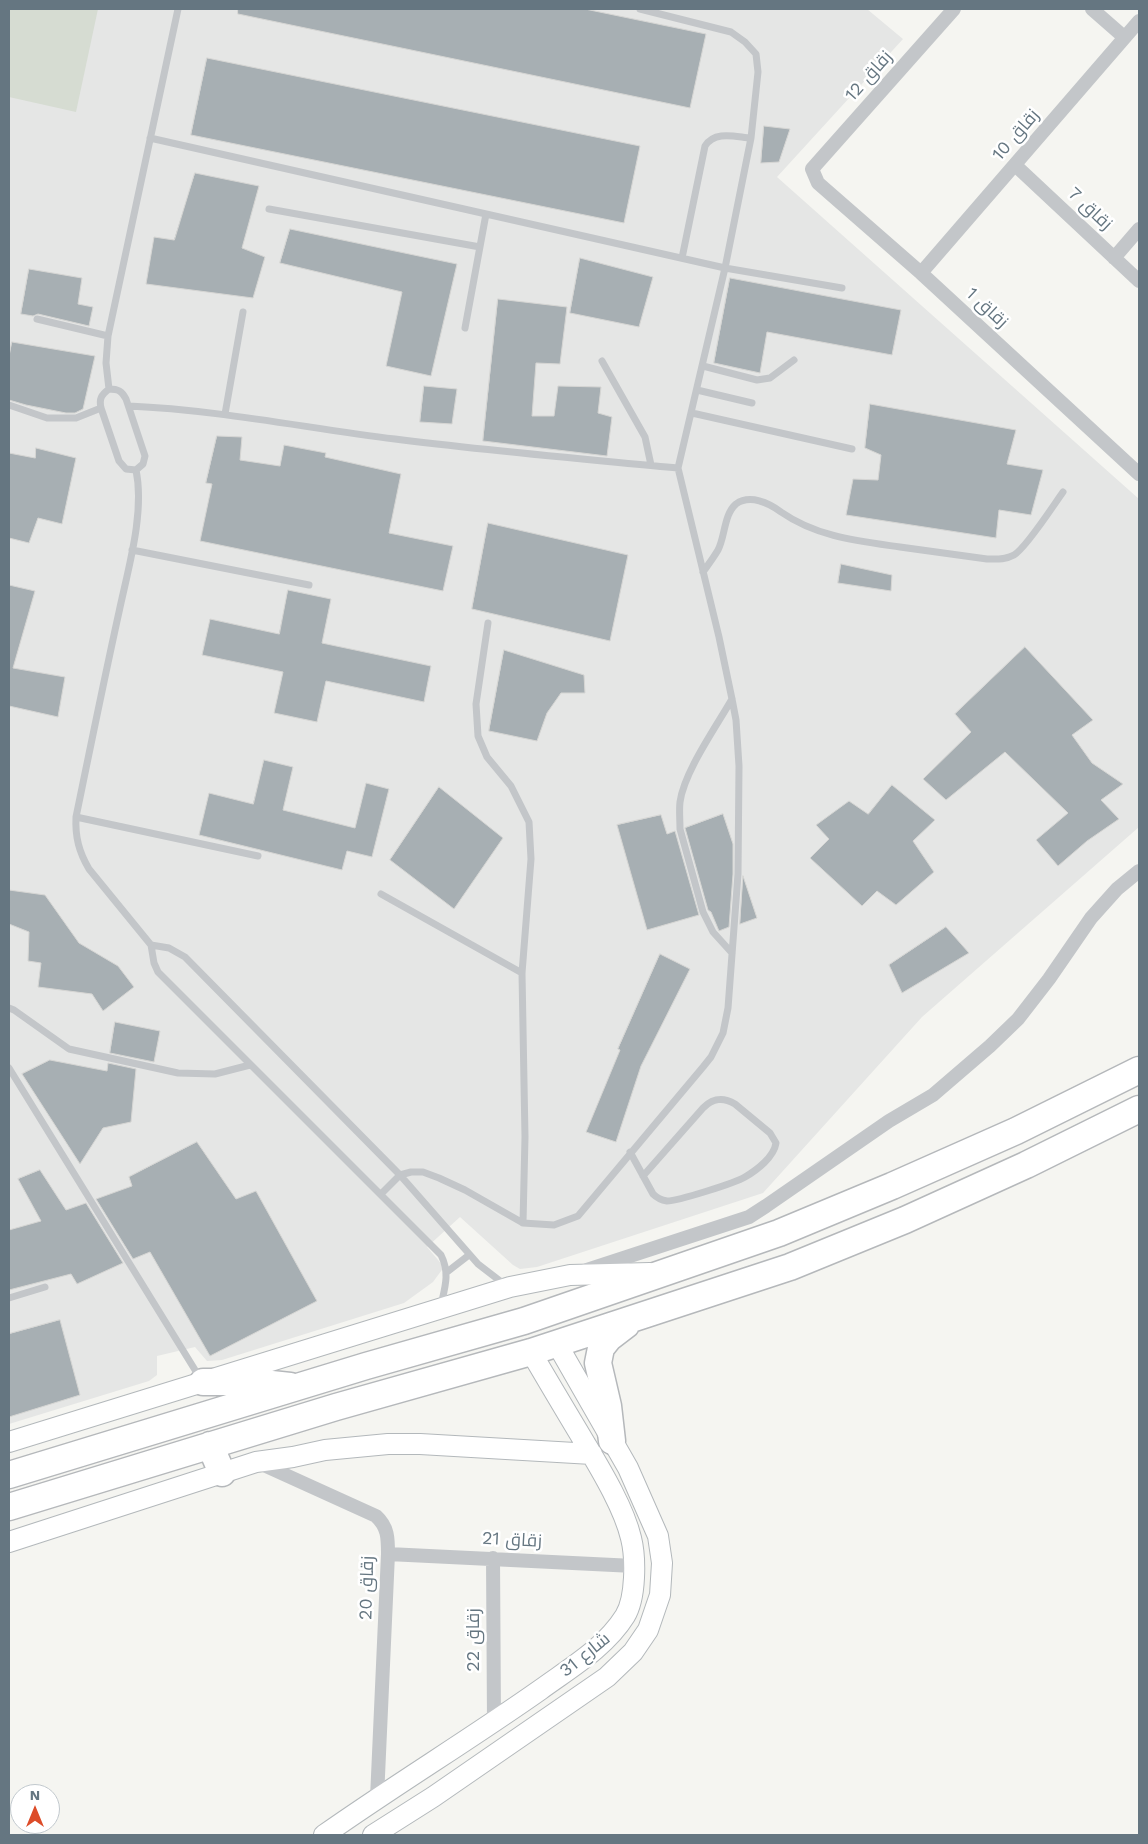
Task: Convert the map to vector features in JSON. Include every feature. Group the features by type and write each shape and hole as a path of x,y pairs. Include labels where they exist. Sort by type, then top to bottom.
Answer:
{"highway":[{"path":"9,1475 366,1366 524,1321 779,1233 1016,1131 1139,1070"},
{"path":"9,1507 210,1445 531,1352 790,1268 905,1220 1139,1109"},
{"path":"602,1448 608,1406 598,1363 601,1348 630,1321"},
{"path":"203,1382 253,1382 301,1387"},
{"path":"210,1445 222,1472"}],"street":[{"name":"زقاق 12","path":"812,168 954,9"},
{"path":"1092,9 1124,37"},
{"name":"زقاق 10","path":"920,273 1139,21"},
{"name":"زقاق 7","path":"1015,165 1139,281"},
{"name":"زقاق 1","path":"812,168 818,183 920,273 1139,474"},
{"path":"1114,258 1139,229"},
{"path":"9,1442 510,1287 570,1275 749,1217 888,1121 933,1094 990,1046 1018,1019 1091,918 1117,889 1139,872"},
{"path":"570,1275 612,1273 660,1274"},
{"name":"شارع 31","path":"324,1835 494,1722 594,1652 616,1629 626,1614 631,1600 634,1566 632,1538 606,1478 602,1448 557,1344"},
{"name":"شارع 31","path":"373,1835 433,1797 607,1677 633,1652 648,1630 660,1595 662,1563 658,1536 628,1468 602,1448 531,1352"},
{"path":"9,1542 256,1462 325,1450 388,1444 602,1448"},
{"name":"زقاق 20","path":"256,1462 376,1516 386,1529 388,1554 377,1798"},
{"path":"606,1478 628,1468"},
{"name":"زقاق 21","path":"388,1554 634,1566"},
{"name":"زقاق 22","path":"493,1558 494,1722"},
{"path":"626,1614 648,1630"},
{"path":"528,1698 545,1720"}],"lane":[{"path":"109,390 106,363 108,336 178,9"},
{"path":"381,1194 400,1175 411,1172 423,1172 465,1190 523,1223 554,1225 578,1216 703,1067 718,1046 726,1021 740,824 740,766 732,699 678,468 725,268 751,138 758,72 756,54 732,32 640,9"},
{"path":"682,258 705,146 709,140 716,136 751,138"},
{"path":"150,138 725,268 842,288"},
{"path":"269,209 480,248"},
{"path":"465,328 486,214"},
{"path":"224,414 243,312"},
{"path":"37,320 108,336"},
{"path":"703,366 757,380 770,378 794,360"},
{"path":"602,361 646,438 652,465"},
{"path":"116,389 123,393 129,406 145,456 143,464 136,470 126,469 122,466 100,401 103,394 109,390 116,389"},
{"path":"697,390 752,403"},
{"path":"9,405 47,418 76,418 101,408"},
{"path":"129,406 224,414 395,440 678,468"},
{"path":"692,414 852,449"},
{"path":"136,470 139,502 132,550 76,817 75,831 82,857 89,869 151,945 154,963 158,972 441,1255 447,1272 446,1286 440,1308"},
{"path":"703,572 718,549 728,516 735,505 745,500 756,500 772,506 799,524 816,531 855,540 987,559 1003,559 1015,554 1063,492"},
{"path":"132,550 309,585"},
{"path":"488,623 476,704 478,736 487,757 511,786 529,822 531,859 522,973 525,1137 523,1223"},
{"path":"732,699 688,776 680,802 679,815 680,829 703,912 713,932 732,953"},
{"path":"76,817 258,856"},
{"path":"381,894 522,973"},
{"path":"151,945 169,948 184,957 400,1175 469,1255 488,1273 510,1287"},
{"path":"9,1008 69,1049 178,1073 215,1074 250,1065"},
{"path":"9,1068 203,1382"},
{"path":"630,1152 643,1176 653,1194 658,1199 670,1200 746,1177 772,1154 776,1143 770,1133 735,1104 722,1099 715,1100 703,1108 643,1176"},
{"path":"447,1272 469,1255"},
{"path":"9,1298 45,1288"}],"shaded area":[{"path":"9,9 867,9 903,39 777,177 1139,499 1139,827 922,1017 763,1193 537,1267 520,1269 513,1265 460,1217 427,1247 444,1267 433,1282 404,1303 222,1360 207,1361 195,1347 157,1356 157,1375 149,1381 9,1424"},
{"path":"9,9 98,9 76,112 9,97"}],"building":[{"path":"238,9 585,9 706,34 690,108 238,14"},
{"path":"207,58 640,146 624,223 191,135"},
{"path":"764,126 790,129 779,162 761,163"},
{"path":"195,173 259,186 242,248 265,257 253,298 146,284 154,237 174,240"},
{"path":"290,229 457,264 431,376 386,366 402,292 280,263"},
{"path":"580,258 653,277 639,327 570,313"},
{"path":"29,269 82,278 78,304 93,307 89,326 38,314 33,316 21,314"},
{"path":"730,278 901,310 892,355 767,332 760,373 714,363"},
{"path":"498,299 567,307 560,364 536,363 532,416 554,416 558,386 601,387 598,413 612,417 607,456 483,441"},
{"path":"12,342 95,356 83,409 75,413 66,413 9,400 9,357"},
{"path":"424,386 457,389 452,424 420,422"},
{"path":"870,404 1016,430 1007,464 1043,470 1031,515 999,510 996,538 846,515 853,479 878,480 881,455 865,448"},
{"path":"217,436 242,437 240,460 280,466 284,445 326,453 325,457 401,474 389,533 453,546 443,591 200,541 212,484 206,483"},
{"path":"36,448 76,458 62,524 38,518 29,543 9,538 9,453 35,458"},
{"path":"488,523 628,555 610,641 472,609"},
{"path":"841,564 892,575 891,591 838,583"},
{"path":"9,585 35,591 13,668 65,677 58,717 9,706"},
{"path":"288,590 331,599 322,643 431,666 424,702 326,681 317,722 274,713 283,672 202,655 210,619 279,634"},
{"path":"1025,647 1093,720 1072,735 1092,763 1123,784 1101,800 1119,819 1087,841 1058,866 1036,840 1068,813 1005,752 946,800 923,779 971,732 955,714"},
{"path":"504,650 584,675 585,693 561,693 547,713 537,741 489,731"},
{"path":"264,760 293,767 283,810 355,828 366,783 389,789 372,857 347,851 342,870 199,835 209,793 253,804"},
{"path":"892,785 935,820 913,841 934,872 896,905 877,891 862,906 810,858 829,839 816,825 849,801 868,814"},
{"path":"439,787 503,838 454,909 390,860"},
{"path":"723,814 733,844 733,874 729,927 719,931 711,912 708,910 685,828"},
{"path":"661,815 667,834 675,831 699,915 647,930 617,825"},
{"path":"743,876 757,918 740,924"},
{"path":"9,890 45,895 79,943 118,966 134,987 103,1011 92,994 38,987 41,963 28,961 29,932 9,924"},
{"path":"946,927 969,953 902,993 889,965"},
{"path":"660,954 690,969 641,1066 616,1142 586,1132 620,1050 618,1049"},
{"path":"115,1022 160,1031 154,1062 110,1053"},
{"path":"50,1060 107,1071 108,1063 136,1069 131,1122 103,1128 80,1164 22,1074"},
{"path":"197,1142 236,1199 256,1191 317,1301 210,1356 150,1252 133,1259 96,1199 132,1186 129,1177"},
{"path":"40,1170 66,1210 86,1203 123,1263 77,1284 71,1274 9,1290 9,1230 41,1221 18,1179"},
{"path":"60,1320 80,1395 9,1417 9,1334"}]}
